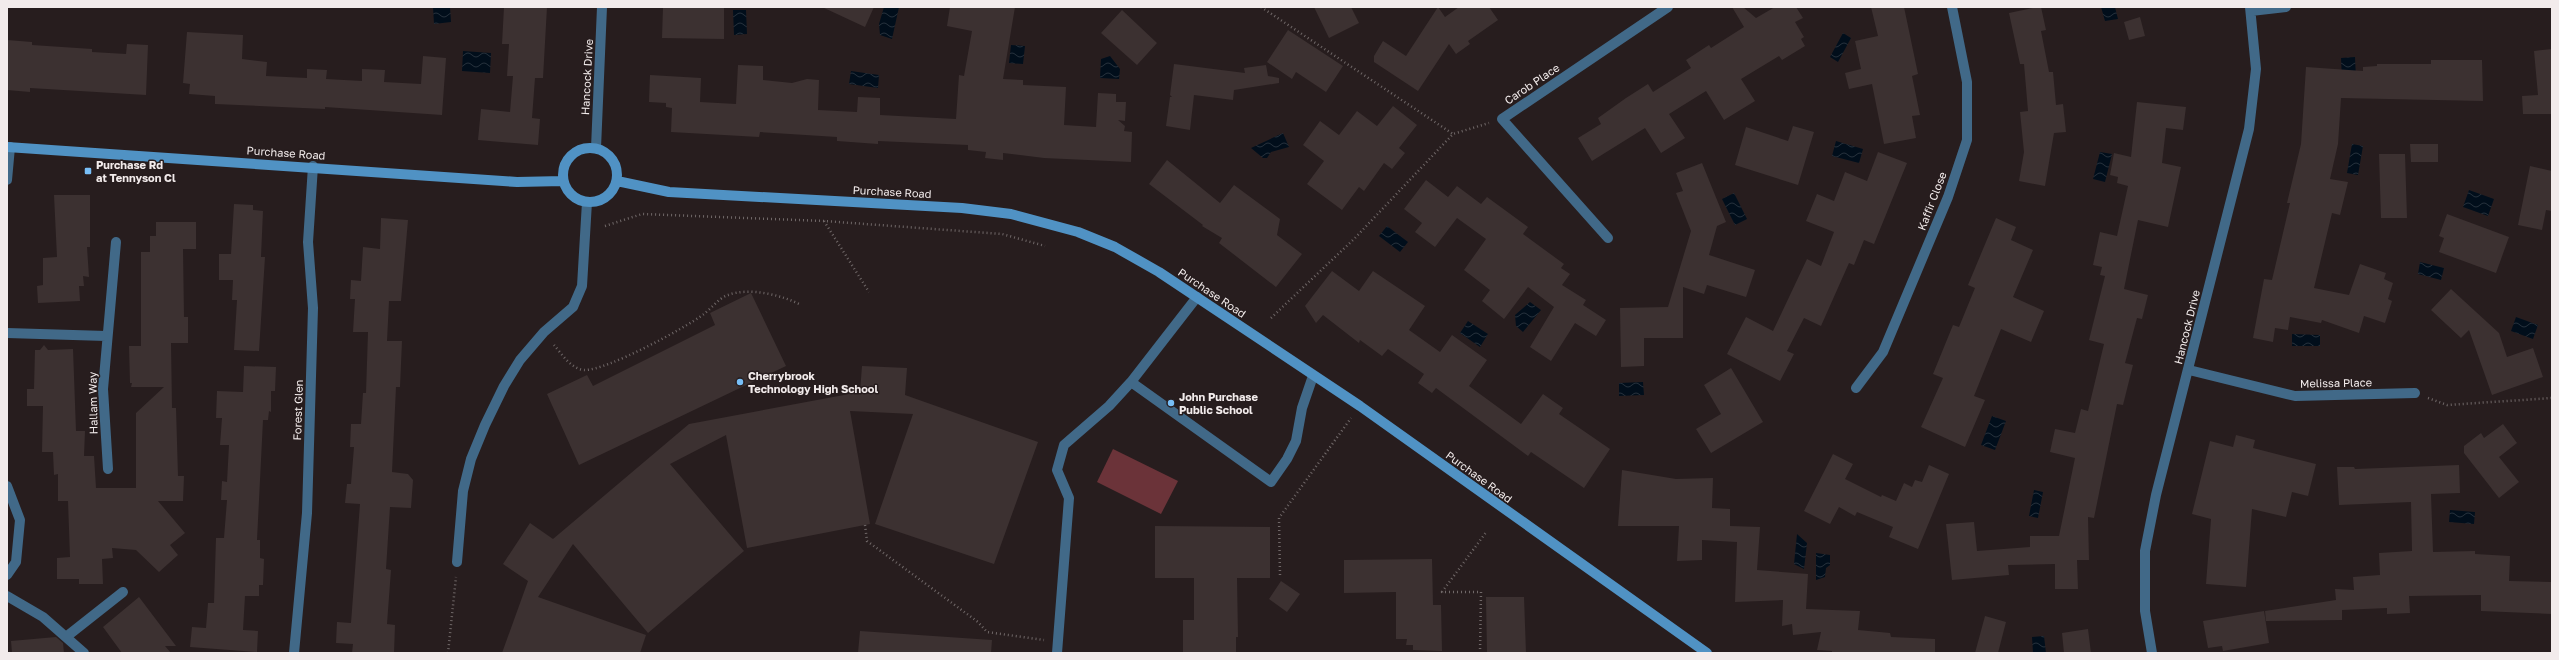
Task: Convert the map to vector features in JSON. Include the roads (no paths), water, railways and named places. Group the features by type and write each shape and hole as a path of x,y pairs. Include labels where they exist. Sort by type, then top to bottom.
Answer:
{"main road":[{"name":"Purchase Road","path":"9,147 313,166 517,182 563,181"},
{"path":"596,148 611,157 616,165 617,180 613,191 606,198 598,202 587,202 573,197 563,181 564,168 571,156 578,150 596,148"},
{"name":"Purchase Road","path":"617,180 669,192 955,207 1011,214 1078,232 1115,248 1159,272 1360,406 1707,653"}],"street":[{"name":"Hancock Drive","path":"596,148 602,7"},
{"name":"Carob Place","path":"1608,238 1502,119 1668,7"},
{"name":"Kaffir Close","path":"1856,388 1884,352 1948,197 1967,140 1967,82 1952,7"},
{"path":"2251,9 2286,7"},
{"name":"Hancock Drive","path":"2152,653 2145,611 2145,551 2156,495 2249,129 2256,69 2251,9"},
{"path":"7,180 9,147"},
{"name":"Forest Glen","path":"294,653 307,514 313,308 308,242 313,166"},
{"path":"457,562 463,491 471,459 504,386 520,360 544,332 573,307 582,286 587,202"},
{"name":"Hallam Way","path":"108,469 103,389 106,336 116,242"},
{"path":"1057,653 1069,498 1058,470 1064,445 1109,406 1131,382 1197,297"},
{"path":"7,333 106,336"},
{"name":"Melissa Place","path":"2189,370 2295,396 2415,393"},
{"path":"1131,382 1270,482 1287,459 1296,441 1302,408 1313,376"},
{"path":"7,486 20,520 16,562 7,575"},
{"path":"66,638 122,592"},
{"path":"7,596 43,617 84,653"}],"water":[{"path":"433,7 450,7 451,22 434,24"},
{"path":"884,7 899,7 892,39 880,35 879,24"},
{"path":"2101,7 2115,7 2118,19 2105,21"},
{"path":"733,10 746,10 747,34 734,35"},
{"path":"1843,33 1851,38 1838,62 1830,57"},
{"path":"1011,45 1025,46 1023,64 1009,63"},
{"path":"463,51 491,53 490,73 462,71"},
{"path":"1110,56 1120,69 1119,79 1100,78 1101,59"},
{"path":"2355,57 2356,79 2342,80 2341,58"},
{"path":"851,71 879,75 878,88 849,84"},
{"path":"1283,133 1289,147 1271,152 1267,158 1263,158 1251,148"},
{"path":"1836,141 1863,149 1859,163 1832,156"},
{"path":"2352,144 2363,146 2358,175 2347,173"},
{"path":"2100,152 2112,154 2105,182 2093,179"},
{"path":"2469,190 2494,199 2488,216 2463,207"},
{"path":"1734,193 1747,219 1735,225 1722,199"},
{"path":"1387,226 1408,242 1400,252 1379,236"},
{"path":"2420,262 2444,268 2441,280 2418,274"},
{"path":"1530,302 1541,310 1523,332 1516,326 1515,315"},
{"path":"2516,317 2538,325 2533,339 2511,331"},
{"path":"1468,321 1488,334 1480,347 1460,333"},
{"path":"2292,334 2320,335 2320,346 2292,346"},
{"path":"1643,382 1644,395 1619,396 1619,383"},
{"path":"1992,416 2006,421 1995,450 1981,445"},
{"path":"2034,490 2043,492 2038,518 2029,516"},
{"path":"2450,510 2475,512 2474,524 2449,522"},
{"path":"1797,534 1807,543 1804,569 1794,564"},
{"path":"1816,553 1830,555 1830,565 1826,568 1825,577 1816,580"},
{"path":"2044,636 2046,653 2033,653 2032,637"}],"place":[{"name":"Purchase Rd at Tennyson Cl","path":"88,171"},
{"name":"Cherrybrook Technology High School","path":"740,382"},
{"name":"John Purchase Public School","path":"1171,403"}]}
